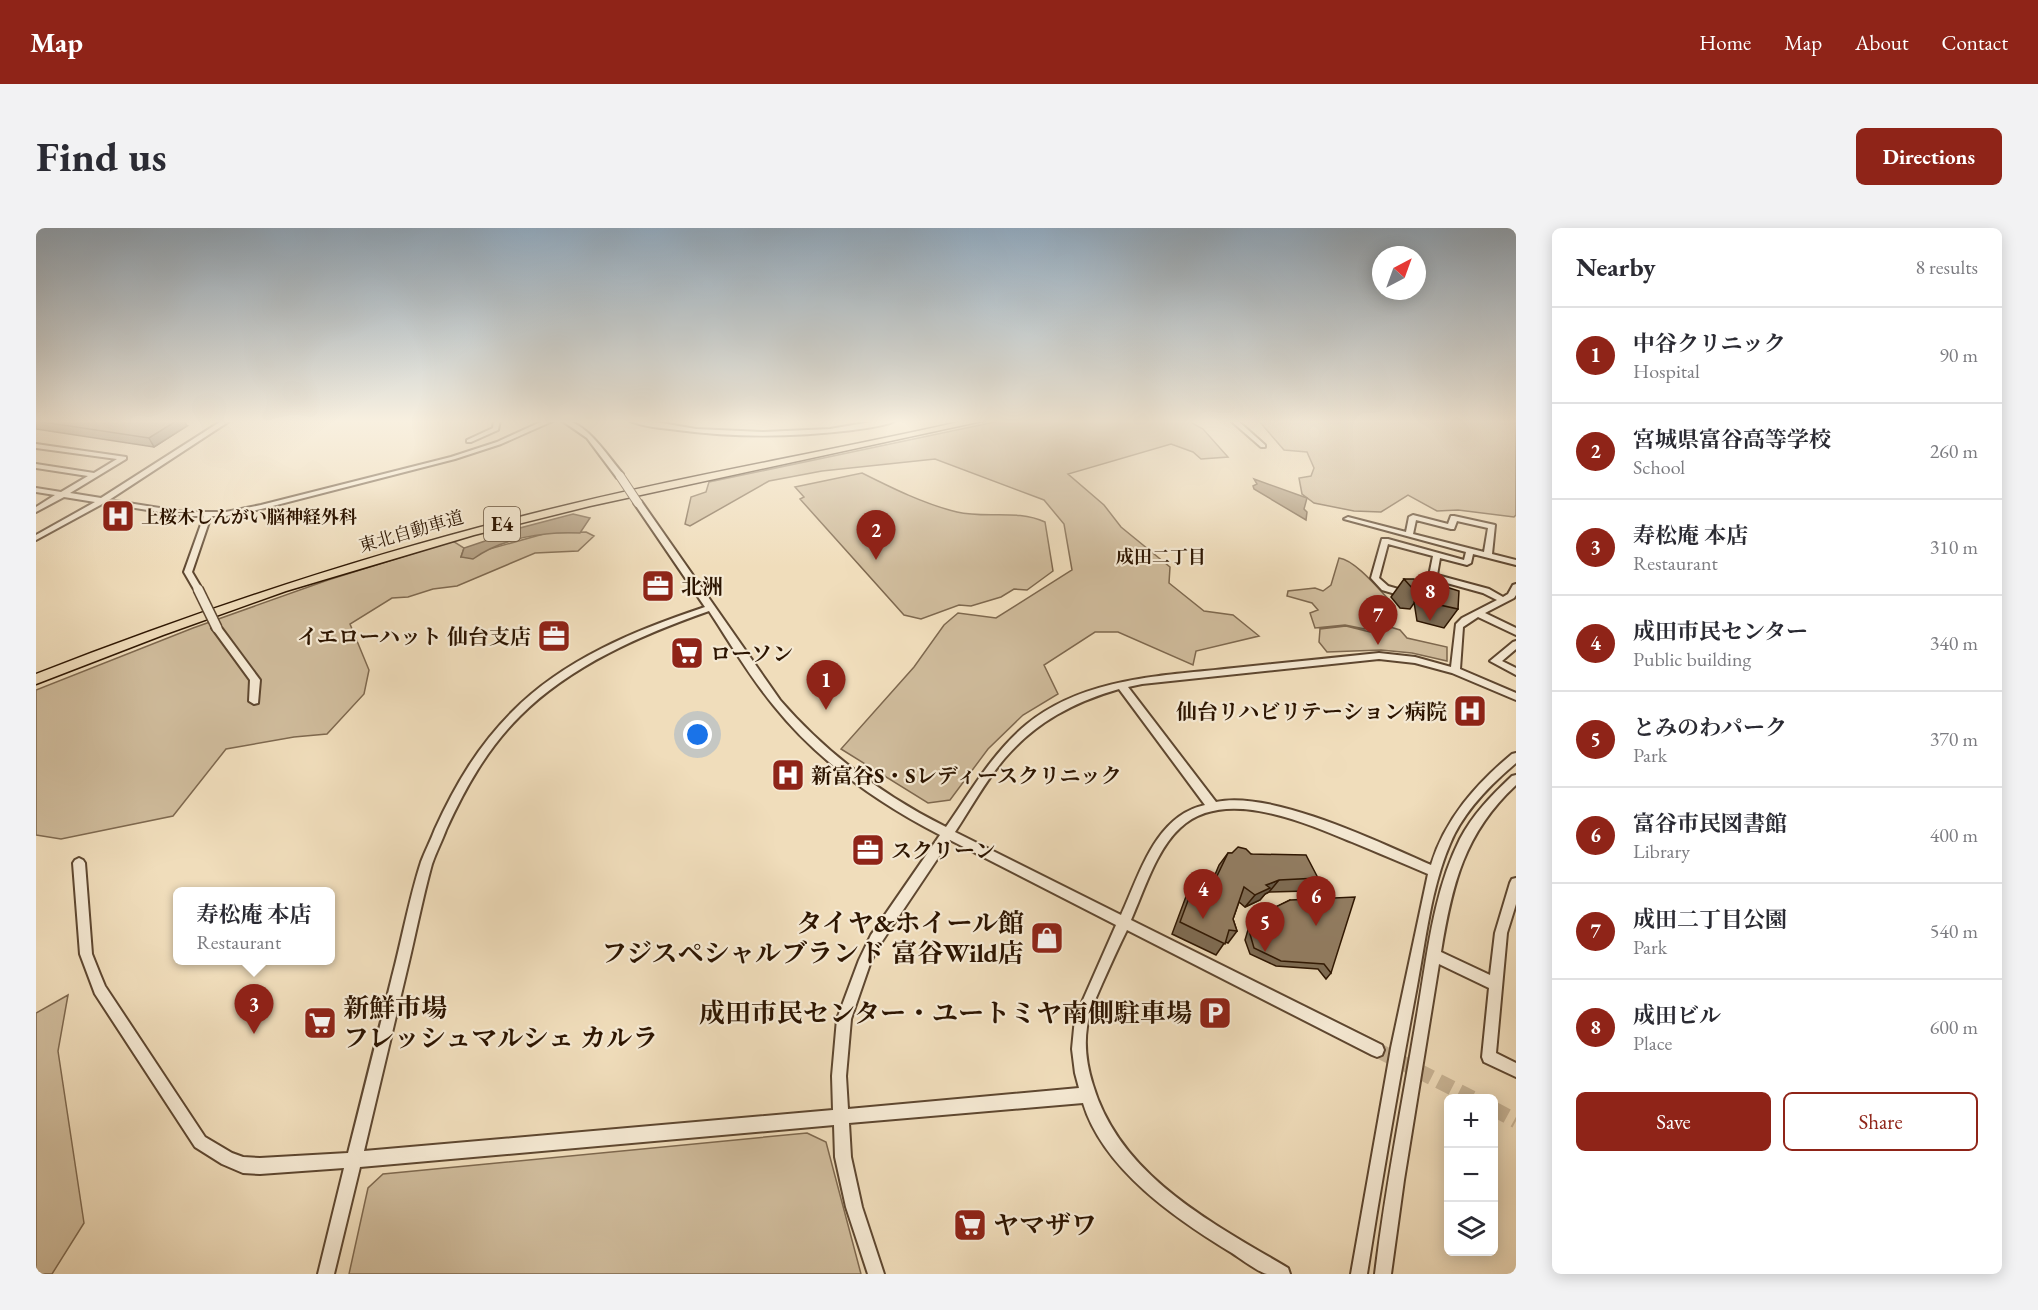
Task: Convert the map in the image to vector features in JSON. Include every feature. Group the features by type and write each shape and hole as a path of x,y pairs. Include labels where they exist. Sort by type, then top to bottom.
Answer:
{"highway":[{"name":"東北自動車道","path":"36,669 242,594 466,526 613,490 717,469"},
{"name":"東北自動車道","path":"36,678 255,598 457,536 616,497 750,469"}],"street":[{"path":"55,469 96,475"},
{"path":"36,510 106,469"},
{"path":"36,538 102,501 152,469"},
{"path":"36,490 185,514 208,514 261,507 411,469"},
{"path":"614,469 752,669 798,730 840,768 863,785 947,833 1377,1050"},
{"path":"208,514 188,572 217,628 255,680 254,701"},
{"path":"1409,535 1413,517 1450,527 1454,518 1492,527 1488,556"},
{"path":"1348,519 1516,563"},
{"path":"1437,555 1428,601 1385,588 1375,578 1385,542 1437,555 1467,563 1470,551"},
{"path":"1433,576 1486,591 1503,600"},
{"path":"1455,670 1460,626 1478,613 1503,600 1515,591 1516,587"},
{"path":"326,1274 427,862 448,810 471,769 504,727 559,678 605,649 633,636 710,608"},
{"path":"1478,613 1516,632"},
{"path":"1516,644 1495,661 1516,672"},
{"path":"876,1274 854,1207 843,1157 839,1116 839,1076 844,1019 865,960 888,918 1000,757 1036,721 1075,699 1121,685 1366,656 1407,659 1455,670 1516,697"},
{"path":"1121,685 1213,807"},
{"path":"1359,1274 1406,1008 1434,872 1445,842 1463,812 1490,780 1516,757"},
{"path":"1383,1274 1444,905 1461,851 1487,806 1516,779"},
{"path":"1282,1274 1172,1204 1143,1179 1117,1149 1086,1095 1079,1047 1081,1020 1121,922 1163,837 1181,819 1213,807 1245,805 1289,812 1434,872"},
{"path":"79,863 86,954 93,974 107,1000 200,1142 227,1159 243,1165 260,1166 354,1159 1086,1095"},
{"path":"1516,883 1501,933 1489,1057 1516,1070"},
{"path":"1435,956 1495,984"}],"shaded area":[{"path":"772,469 843,469 769,481 690,526 685,524 691,497 706,492 709,482"},
{"path":"961,469 1086,469 1068,474 1104,505 1121,527 1170,567 1169,583 1204,611 1233,615 1259,636 1196,651 1193,665 1118,632 1095,632 1044,665 1058,694 1023,715 988,749 950,800 928,803 841,749 914,667 944,625 958,613 996,618 1072,570 1064,524 1044,500"},
{"path":"1314,469 1516,469 1516,515 1514,517 1458,510 1437,511 1408,495 1381,512 1354,511 1314,503 1302,494 1299,478 1311,476"},
{"path":"862,473 945,509 979,515 1024,516 1045,522 1053,571 1027,590 1014,589 1001,597 971,606 959,605 921,619 904,615 800,499 804,497 795,487"},
{"path":"1254,479 1307,498 1304,509 1307,512 1306,520 1254,489 1253,486 1257,484"},
{"path":"573,514 590,518 580,533 553,533 524,537 497,546 473,559 461,557 464,548 497,534"},
{"path":"586,532 594,536 578,551 535,553 457,586 433,589 408,597 392,598 350,624 369,670 364,694 327,734 294,737 226,749 173,816 61,839 36,835 36,690 193,628 328,580 453,541 464,548 461,557 547,533"},
{"path":"1339,558 1346,560 1361,571 1395,606 1389,620 1365,629 1345,625 1315,628 1310,613 1318,610 1312,603 1287,596 1288,591 1315,588 1323,591 1331,585"},
{"path":"1346,626 1370,632 1387,626 1400,630 1407,638 1447,647 1447,661 1412,653 1381,650 1327,652 1319,642 1320,629"},
{"path":"68,995 58,1051 84,1223 52,1274 36,1274 36,1013"},
{"path":"807,1133 826,1142 861,1274 349,1274 368,1188 383,1174"}],"building":[{"path":"1404,579 1414,579 1423,590 1413,589"},
{"path":"1427,583 1459,591 1458,609 1431,603"},
{"path":"1238,847 1246,849 1251,854 1306,855 1318,878 1279,880 1266,885 1270,888 1255,895 1244,887 1233,919 1237,931 1229,930 1225,944 1180,922 1199,871 1216,878 1228,853 1232,853"},
{"path":"1355,897 1331,973 1324,964 1281,961 1254,948 1250,934 1255,917 1290,900"}],"tunnel":[{"path":"1377,1050 1464,1094"},
{"path":"1498,1111 1516,1121"}],"place":[{"name":"上桜木しんがい脳神経外科","path":"118,516"},
{"name":"宮城県富谷高等学校","path":"876,560"},
{"name":"北洲","path":"658,586"},
{"name":"成田ビル","path":"1430,621"},
{"name":"イエローハット 仙台支店","path":"554,636"},
{"name":"成田二丁目公園","path":"1378,645"},
{"name":"ローソン","path":"687,653"},
{"name":"中谷クリニック","path":"826,710"},
{"name":"仙台リハビリテーション病院","path":"1470,711"},
{"name":"新富谷S・Sレディースクリニック","path":"788,775"},
{"name":"スクリーン","path":"868,850"},
{"name":"成田市民センター","path":"1203,919"},
{"name":"富谷市民図書館","path":"1316,926"},
{"name":"タイヤ&ホイール館 フジスペシャルブランド 富谷Wild店","path":"1047,938"},
{"name":"とみのわパーク","path":"1265,952"},
{"name":"成田市民センター・ユートミヤ南側駐車場","path":"1215,1013"},
{"name":"新鮮市場 フレッシュマルシェ カルラ","path":"320,1023"},
{"name":"寿松庵 本店","path":"254,1034"},
{"name":"ヤマザワ","path":"970,1225"}],"district":[{"name":"成田二丁目","path":"1161,556"}]}
